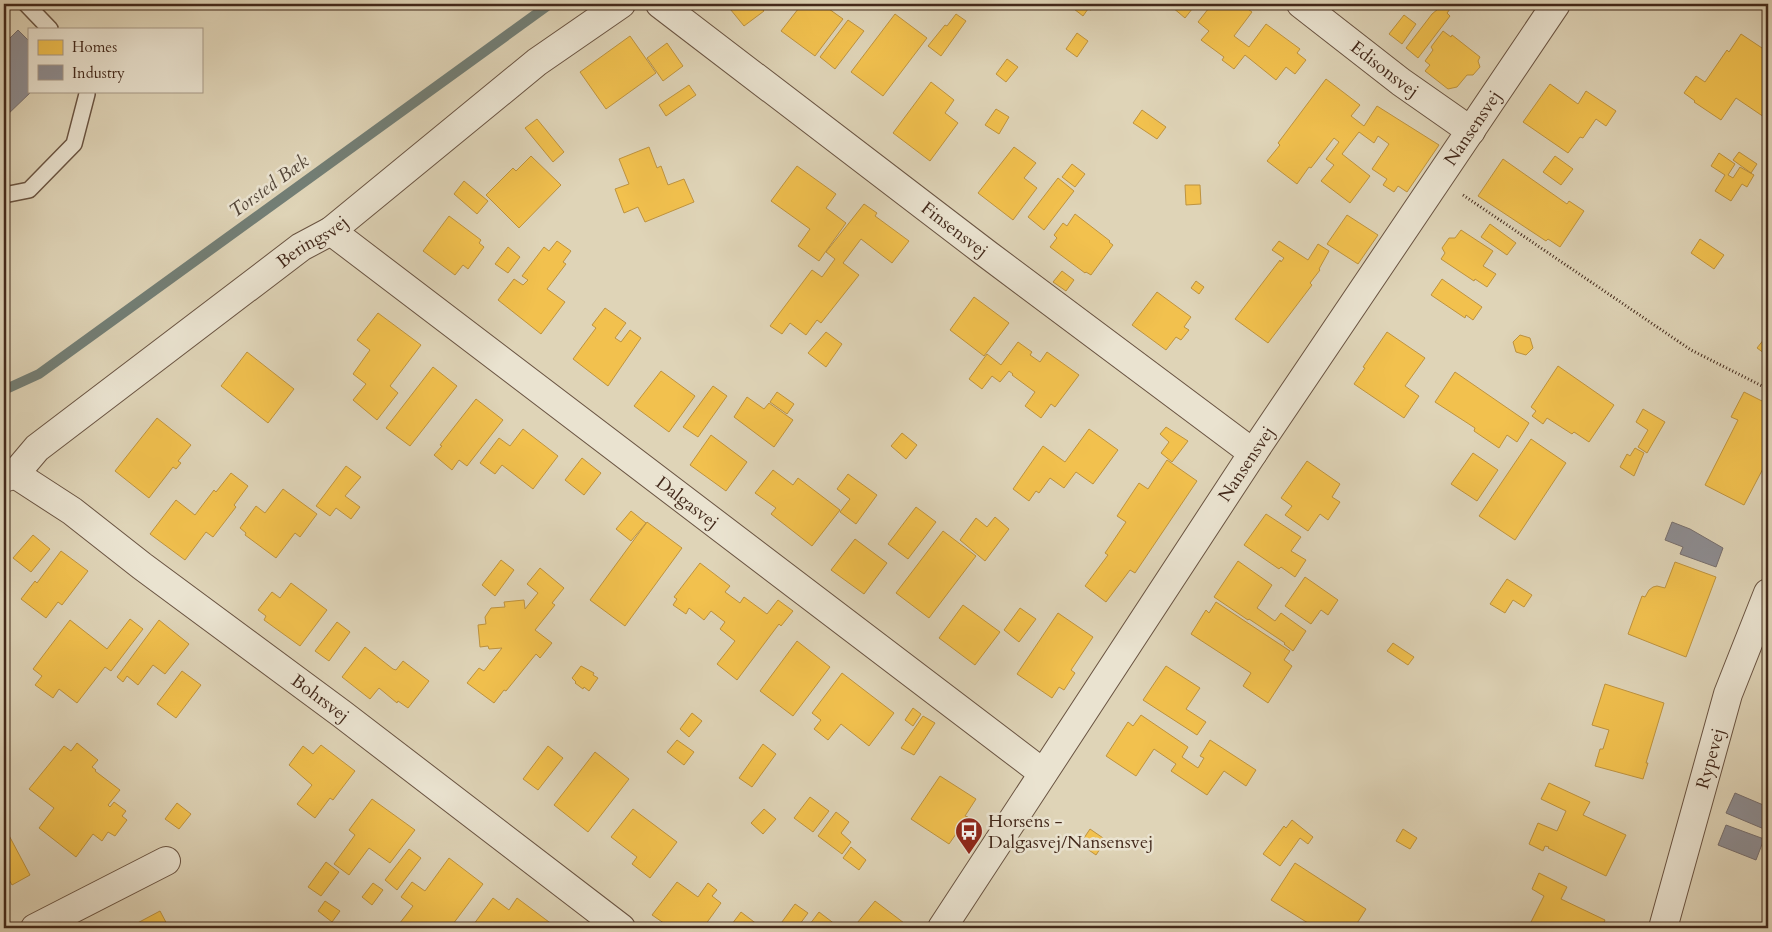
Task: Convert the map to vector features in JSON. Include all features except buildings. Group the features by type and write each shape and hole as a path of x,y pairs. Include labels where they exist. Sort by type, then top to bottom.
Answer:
{"street":[{"name":"Beringsvej","path":"9,476 37,448 301,247 331,231 537,62 621,4"},
{"name":"Finsensvej","path":"660,4 986,254 1253,453"},
{"name":"Edisonsvej","path":"1301,4 1401,82 1471,130"},
{"name":"Nansensvej","path":"942,928 1253,453 1556,4"},
{"name":"Dalgasvej","path":"331,231 1043,773"},
{"name":"Bohrsvej","path":"9,476 72,511 142,566 342,714 621,928"},
{"name":"Rypevej","path":"1663,928 1728,694 1768,593"},
{"path":"36,928 166,861"}],"lane":[{"path":"26,4 49,28"},
{"path":"4,195 29,190 74,144 88,94 87,92"}],"path":[{"path":"1439,178 1691,350 1768,389"}],"waterway":[{"name":"Torsted Bæk","path":"4,390 39,374 550,4"}],"place":[{"name":"Horsens - Dalgasvej/Nansensvej","path":"969,855"}]}
